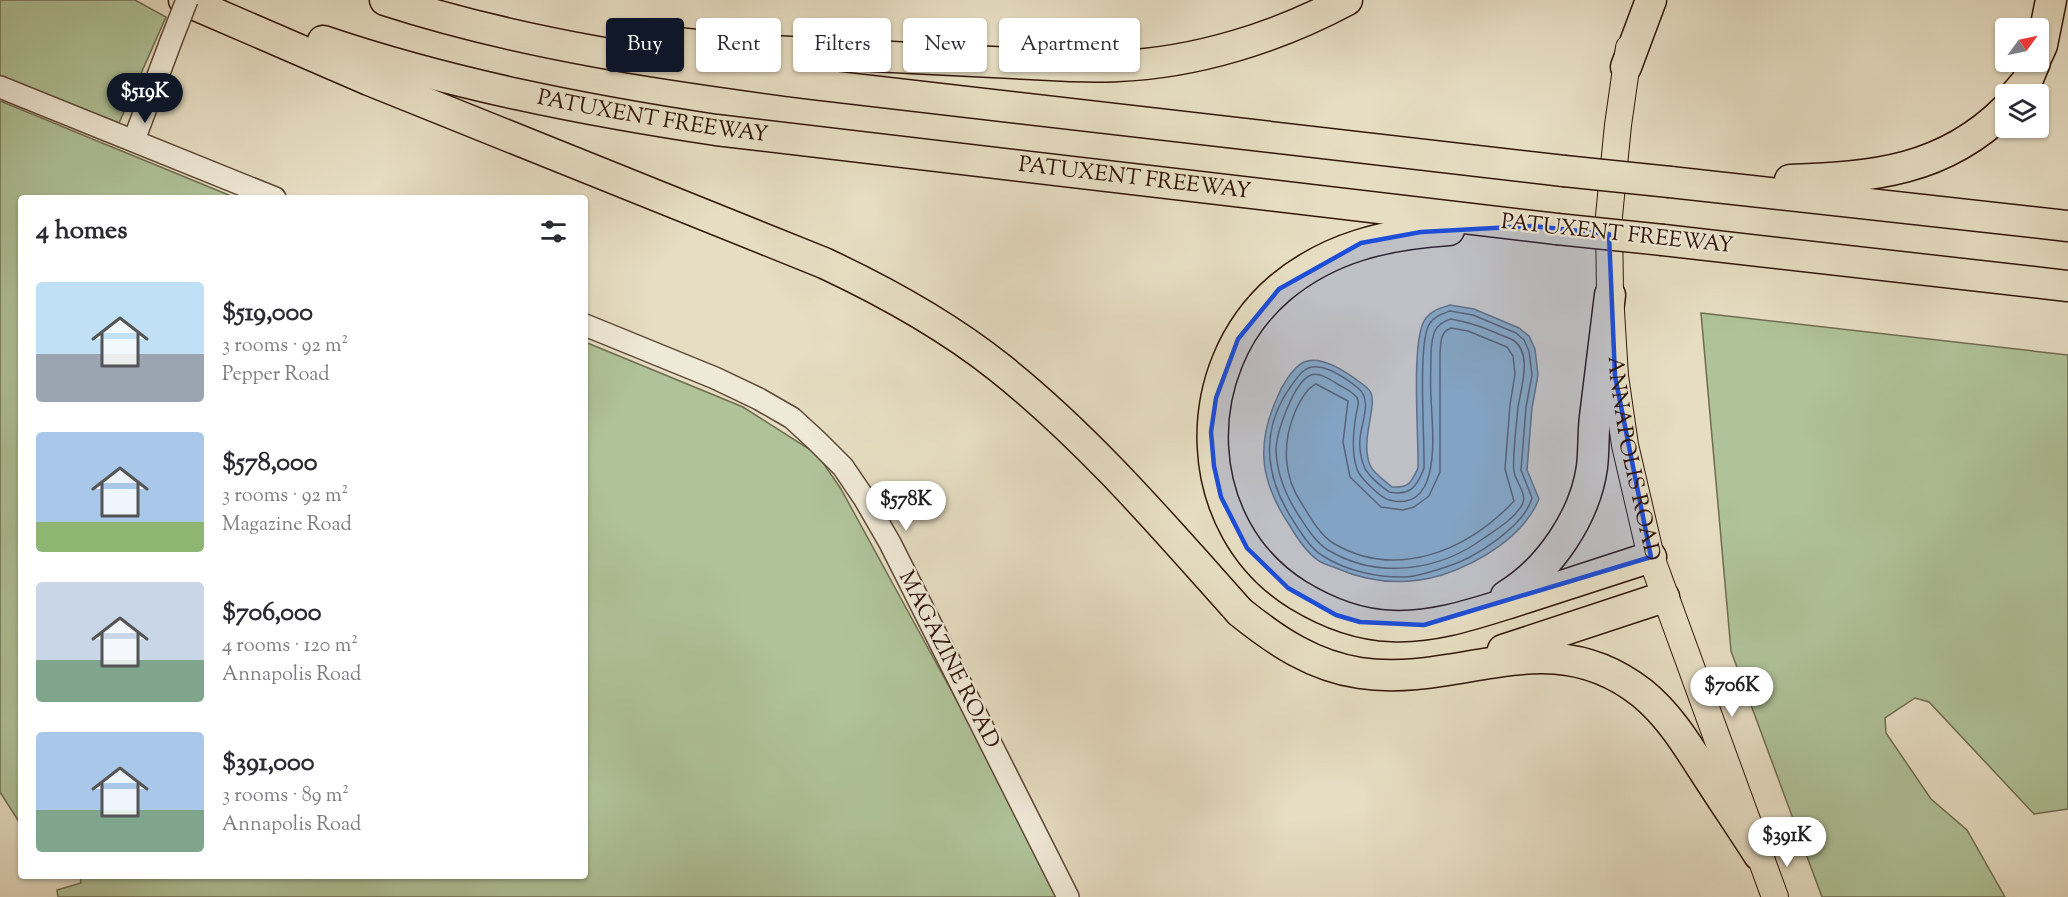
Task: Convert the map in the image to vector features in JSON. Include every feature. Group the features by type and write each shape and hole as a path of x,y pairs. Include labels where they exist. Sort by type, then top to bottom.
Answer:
{"highway":[{"path":"186,0 359,75 824,263 872,285 923,314 1000,368 1051,412 1092,451 1240,612 1290,649 1321,663 1359,673 1395,675 1432,673 1510,659 1535,657 1591,665 1616,676 1642,693 1666,715 1759,855"},
{"name":"PATUXENT FREEWAY","path":"216,0 305,35 377,59 451,79 629,117 814,143 2068,286"},
{"path":"385,0 462,23 547,43 812,84 1564,171 2068,226"},
{"path":"424,0 646,40 734,49 1071,66 1119,66 1218,50 1301,23 1347,0"},
{"path":"1626,67 1651,0"},
{"path":"2048,18 2051,0"},
{"path":"1678,183 1836,179 1885,172 1927,162 1954,149 1995,118"},
{"path":"1544,227 1401,235 1361,243 1308,268 1279,289 1238,339 1226,365 1216,398 1211,432 1214,466 1221,497 1231,522 1247,548 1265,570 1288,588 1336,615 1360,622 1391,626 1424,625 1476,614 1652,557"},
{"path":"1476,614 1524,585 1545,564 1579,511 1592,468 1594,424 1610,295"},
{"path":"1432,673 1664,597"}],"main road":[{"name":"ANNAPOLIS ROAD","path":"1636,0 1618,125 1609,216 1610,295 1616,376 1625,445 1664,597 1775,897"}],"street":[{"path":"134,140 186,0"},
{"path":"0,87 268,195"},
{"name":"MAGAZINE ROAD","path":"588,326 715,378 759,399 792,418 843,467 890,543 1068,897"}],"highlighted area":[{"path":"1532,226 1609,234 1615,376 1651,557 1424,625 1360,622 1336,615 1288,588 1247,548 1221,497 1214,466 1211,432 1216,398 1238,339 1279,289 1361,243 1421,232"}],"green space":[{"path":"0,0 135,0 166,17 119,123 0,76"},
{"path":"0,101 229,195 18,195 18,820 0,792"},
{"path":"1701,313 2068,355 2068,809 2034,814 1929,702 1915,698 1885,718 1886,733 1931,799 1967,830 2005,897 1822,897 1731,651"},
{"path":"588,343 743,407 817,454 841,489 969,723 1057,897 58,897 57,890 81,883 80,879 588,879"}],"water":[{"path":"1450,305 1474,309 1519,328 1529,336 1535,349 1538,375 1532,408 1527,470 1539,499 1523,525 1499,546 1471,563 1442,575 1415,581 1375,580 1319,561 1303,545 1280,510 1267,479 1264,464 1266,432 1281,389 1295,369 1311,360 1327,362 1364,385 1372,399 1367,446 1370,465 1376,474 1392,487 1402,487 1411,481 1418,468 1416,389 1421,329 1431,313"}]}
